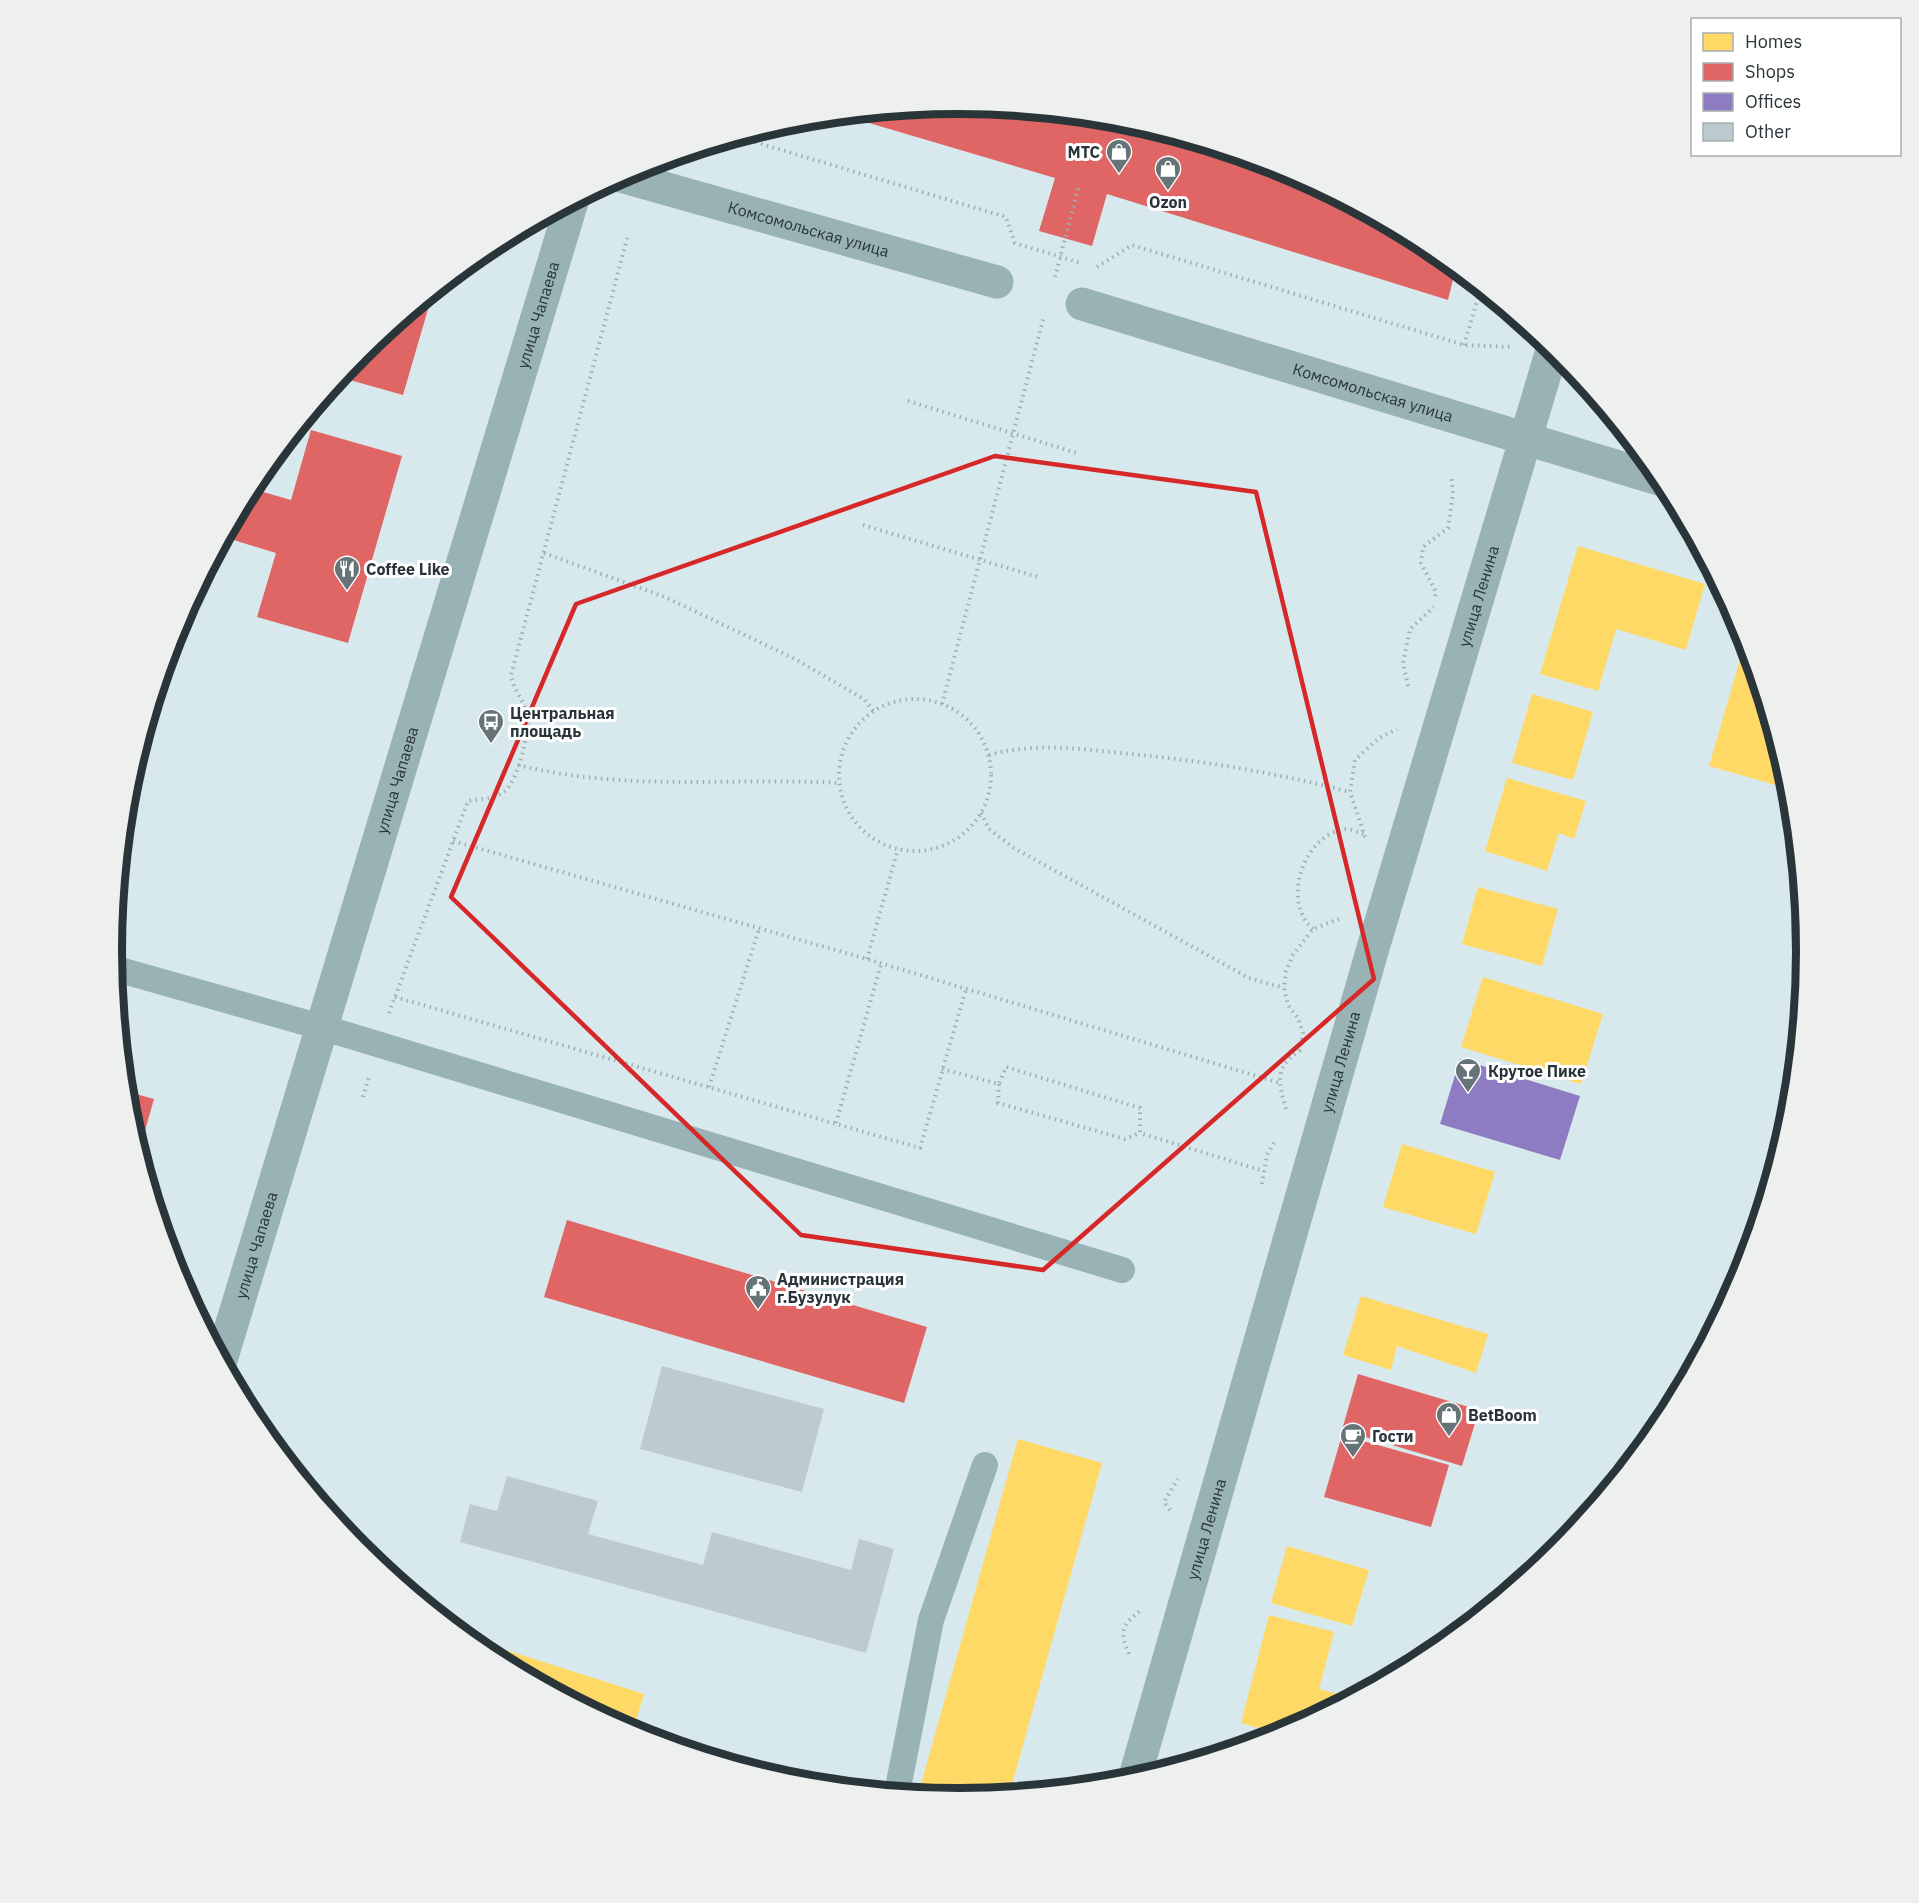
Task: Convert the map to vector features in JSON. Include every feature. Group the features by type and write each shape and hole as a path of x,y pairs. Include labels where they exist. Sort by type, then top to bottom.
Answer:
{"street":[{"name":"Комсомольская улица","path":"635,180 997,282"},
{"name":"улица Чапаева","path":"224,1351 569,211"},
{"name":"Комсомольская улица","path":"1082,304 1649,476"},
{"name":"улица Ленина","path":"1137,1770 1373,948 1550,357"}],"lane":[{"path":"123,971 321,1027 1122,1269"},
{"path":"898,1786 931,1620 986,1465"}],"path":[{"path":"751,141 1006,217 1015,243 1096,268 1132,245 1464,345 1514,347"},
{"path":"942,704 1079,185"},
{"path":"387,1017 468,801 503,793 511,786 525,743 528,717 512,685 511,675 628,235"},
{"path":"1464,345 1479,295"},
{"path":"1050,296 1082,304"},
{"path":"908,401 1080,454"},
{"path":"863,525 1038,577"},
{"path":"543,553 658,593 795,658 864,699 873,711"},
{"path":"906,699 942,704 962,715 971,724 989,755 990,792 981,813 966,832 945,845 922,851 898,849 875,841 857,825 845,805 839,783 840,759 849,737 873,711 906,699"},
{"path":"989,755 1008,750 1039,748 1100,750 1216,763 1293,777 1350,792"},
{"path":"518,765 553,773 632,782 839,783"},
{"path":"981,813 989,829 1014,848 1249,978 1284,988"},
{"path":"1313,929 1305,923 1299,903 1299,881 1305,861 1318,843 1337,832 1347,829 1364,834"},
{"path":"453,841 867,959 1280,1083"},
{"path":"867,959 898,849"},
{"path":"709,1087 759,929"},
{"path":"836,1124 881,964"},
{"path":"395,997 920,1148 966,989"},
{"path":"1140,1133 1140,1108 1006,1067 999,1084 999,1103 1125,1139 1140,1133 1264,1171"},
{"path":"942,1069 999,1084"},
{"path":"363,1096 370,1074"}],"highlighted area":[{"path":"995,456 1256,492 1374,979 1043,1270 801,1235 451,897 576,604"}],"building: Homes":[{"path":"1578,546 1705,584 1686,650 1616,629 1598,691 1540,674"},
{"path":"1742,653 1753,682 1781,786 1709,766"},
{"path":"1532,694 1593,712 1573,780 1512,763"},
{"path":"1507,778 1586,801 1574,839 1559,833 1547,871 1485,851"},
{"path":"1478,887 1558,909 1542,966 1462,944"},
{"path":"1483,977 1603,1014 1581,1084 1461,1047"},
{"path":"1402,1144 1495,1172 1476,1234 1383,1207"},
{"path":"1361,1296 1488,1334 1476,1373 1397,1346 1391,1370 1343,1355"},
{"path":"1018,1439 1102,1463 1011,1787 920,1788"},
{"path":"1287,1546 1369,1570 1352,1626 1271,1603"},
{"path":"1269,1615 1334,1632 1319,1689 1344,1696 1267,1730 1241,1723"},
{"path":"490,1645 644,1694 635,1723 589,1703 541,1677"}],"building: Shops":[{"path":"960,114 1069,121 1123,130 1229,158 1330,200 1425,255 1454,276 1448,300 1107,194 1092,246 1039,231 1055,178 859,120"},
{"path":"430,304 403,395 348,380 367,359"},
{"path":"311,430 402,456 348,643 257,617 276,553 231,539 260,491 291,500"},
{"path":"134,1094 154,1099 143,1137"},
{"path":"567,1220 927,1327 904,1403 544,1297"},
{"path":"1358,1374 1479,1410 1462,1466 1342,1430"},
{"path":"1342,1435 1449,1465 1431,1527 1324,1497"}],"building: Offices":[{"path":"1460,1059 1580,1096 1560,1160 1440,1124"}],"building: Other":[{"path":"662,1366 824,1409 802,1492 640,1449"},
{"path":"507,1476 598,1501 588,1534 703,1565 712,1532 851,1570 859,1539 894,1549 866,1653 460,1542 470,1504 497,1511"}],"place":[{"name":"МТС","path":"1119,175"},
{"name":"Ozon","path":"1168,192"},
{"name":"Coffee Like","path":"347,592"},
{"name":"Центральная площадь","path":"491,745"},
{"name":"Крутое Пике","path":"1468,1094"},
{"name":"Администрация г.Бузулук","path":"758,1311"},
{"name":"BetBoom","path":"1449,1438"},
{"name":"Гости","path":"1353,1459"}]}
